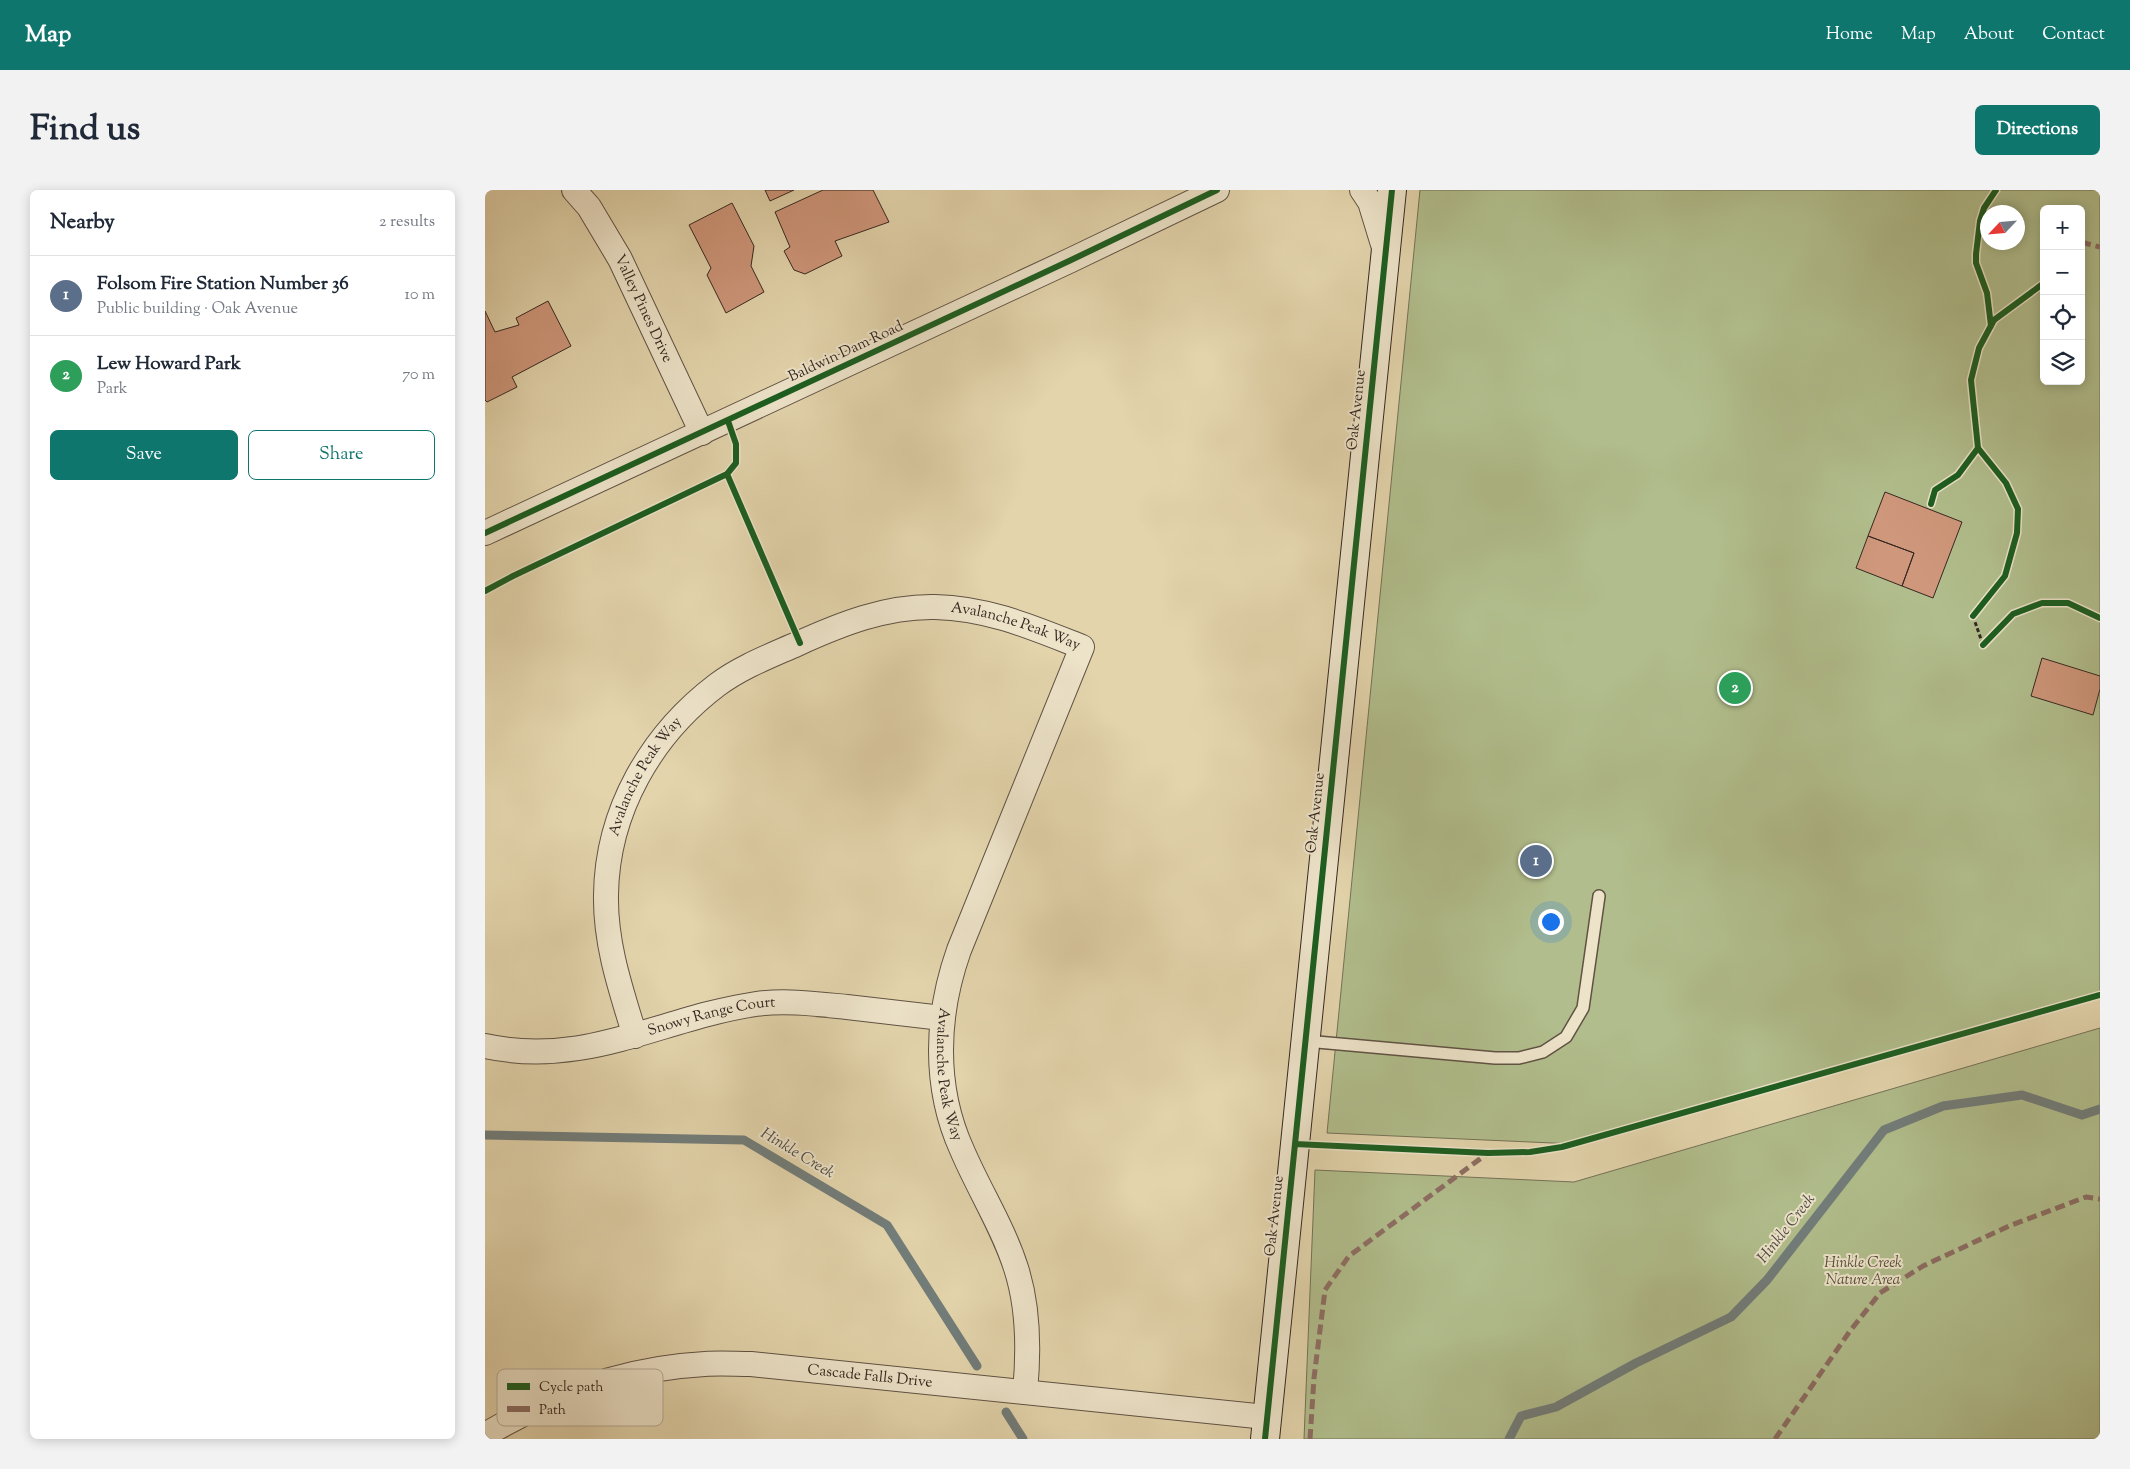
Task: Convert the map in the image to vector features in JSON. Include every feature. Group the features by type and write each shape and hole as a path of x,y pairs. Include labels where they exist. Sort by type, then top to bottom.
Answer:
{"main road":[{"name":"Oak Avenue","path":"1266,1428 1392,190"}],"street":[{"name":"Valley Pines Drive","path":"574,190 589,207 620,259 702,433"},
{"name":"Baldwin Dam Road","path":"485,532 702,433 1217,190"},
{"path":"1362,190 1370,202 1385,254"},
{"name":"Avalanche Peak Way","path":"635,1036 615,966 607,927 606,894 612,845 626,798 641,769 659,741 681,716 710,691 746,667 839,625 870,615 903,609 935,607 985,612 1017,621 1082,647 959,950 950,976 942,1018 942,1077 951,1121 961,1150 1000,1228 1016,1268 1026,1311 1028,1348 1025,1392"},
{"name":"Snowy Range Court","path":"485,1046 505,1050 538,1052 587,1048 730,1009 759,1004 803,1002 942,1018"},
{"name":"Cascade Falls Drive","path":"663,1369 704,1364 751,1364 1025,1392 1266,1428"},
{"name":"Cascade Falls Drive","path":"485,1435 501,1426"}],"lane":[{"path":"1306,1041 1495,1058 1519,1058 1543,1052 1567,1037 1583,1008 1599,896"}],"path":[{"path":"1979,610 1973,616 1983,645 1989,639"}],"green space":[{"path":"1420,190 2100,190 2100,996 1575,1144 1327,1133"},
{"name":"Hinkle Creek Nature Area","path":"2100,1028 2100,1439 1304,1439 1315,1170 1574,1182"}],"building":[{"path":"765,190 794,190 770,201"},
{"path":"823,190 873,190 889,222 835,241 842,256 805,274 794,270 784,251 790,247 775,212"},
{"path":"732,203 754,246 751,266 764,292 726,313 707,275 711,268 689,225"},
{"path":"548,301 571,346 512,377 517,387 487,402 485,400 485,311 495,332 519,325 516,318"},
{"path":"1885,492 1962,522 1933,598 1902,586 1914,553 1868,536"},
{"path":"1868,536 1914,553 1902,586 1856,568"},
{"path":"2042,658 2100,676 2100,689 2093,715 2031,696"}],"waterway":[{"name":"Hinkle Creek","path":"1509,1439 1521,1416 1556,1407 1636,1363 1731,1317 1767,1280 1884,1130 1943,1106 2022,1095 2082,1115 2100,1109"},
{"name":"Hinkle Creek","path":"485,1135 744,1140 887,1225 977,1366"},
{"name":"Hinkle Creek","path":"1006,1412 1023,1439"}],"marked path":[{"path":"2085,243 2100,247"},
{"path":"1310,1439 1314,1378 1325,1290 1349,1256 1488,1153"},
{"path":"1775,1439 1850,1331 1880,1293 1923,1266 2009,1226 2086,1197 2100,1199"}],"cycle path":[{"path":"485,533 1217,190"},
{"path":"1265,1439 1392,190"},
{"path":"1991,326 1987,293 1976,263 1976,254 1980,221 1984,208 1996,190"},
{"path":"1973,616 2005,576 2017,533 2018,509 2006,483 1978,448 1971,380 1979,348 1994,320 2040,286"},
{"path":"485,591 727,474 736,463 736,444 728,421"},
{"path":"1931,504 1935,490 1958,475 1978,448"},
{"path":"727,474 800,643"},
{"path":"1983,645 2013,614 2042,603 2068,603 2100,618"},
{"path":"1295,1144 1488,1153 1530,1152 1562,1147 2100,995"}],"place":[{"name":"Lew Howard Park","path":"1735,688"},
{"name":"Folsom Fire Station Number 36","path":"1536,861"}]}
